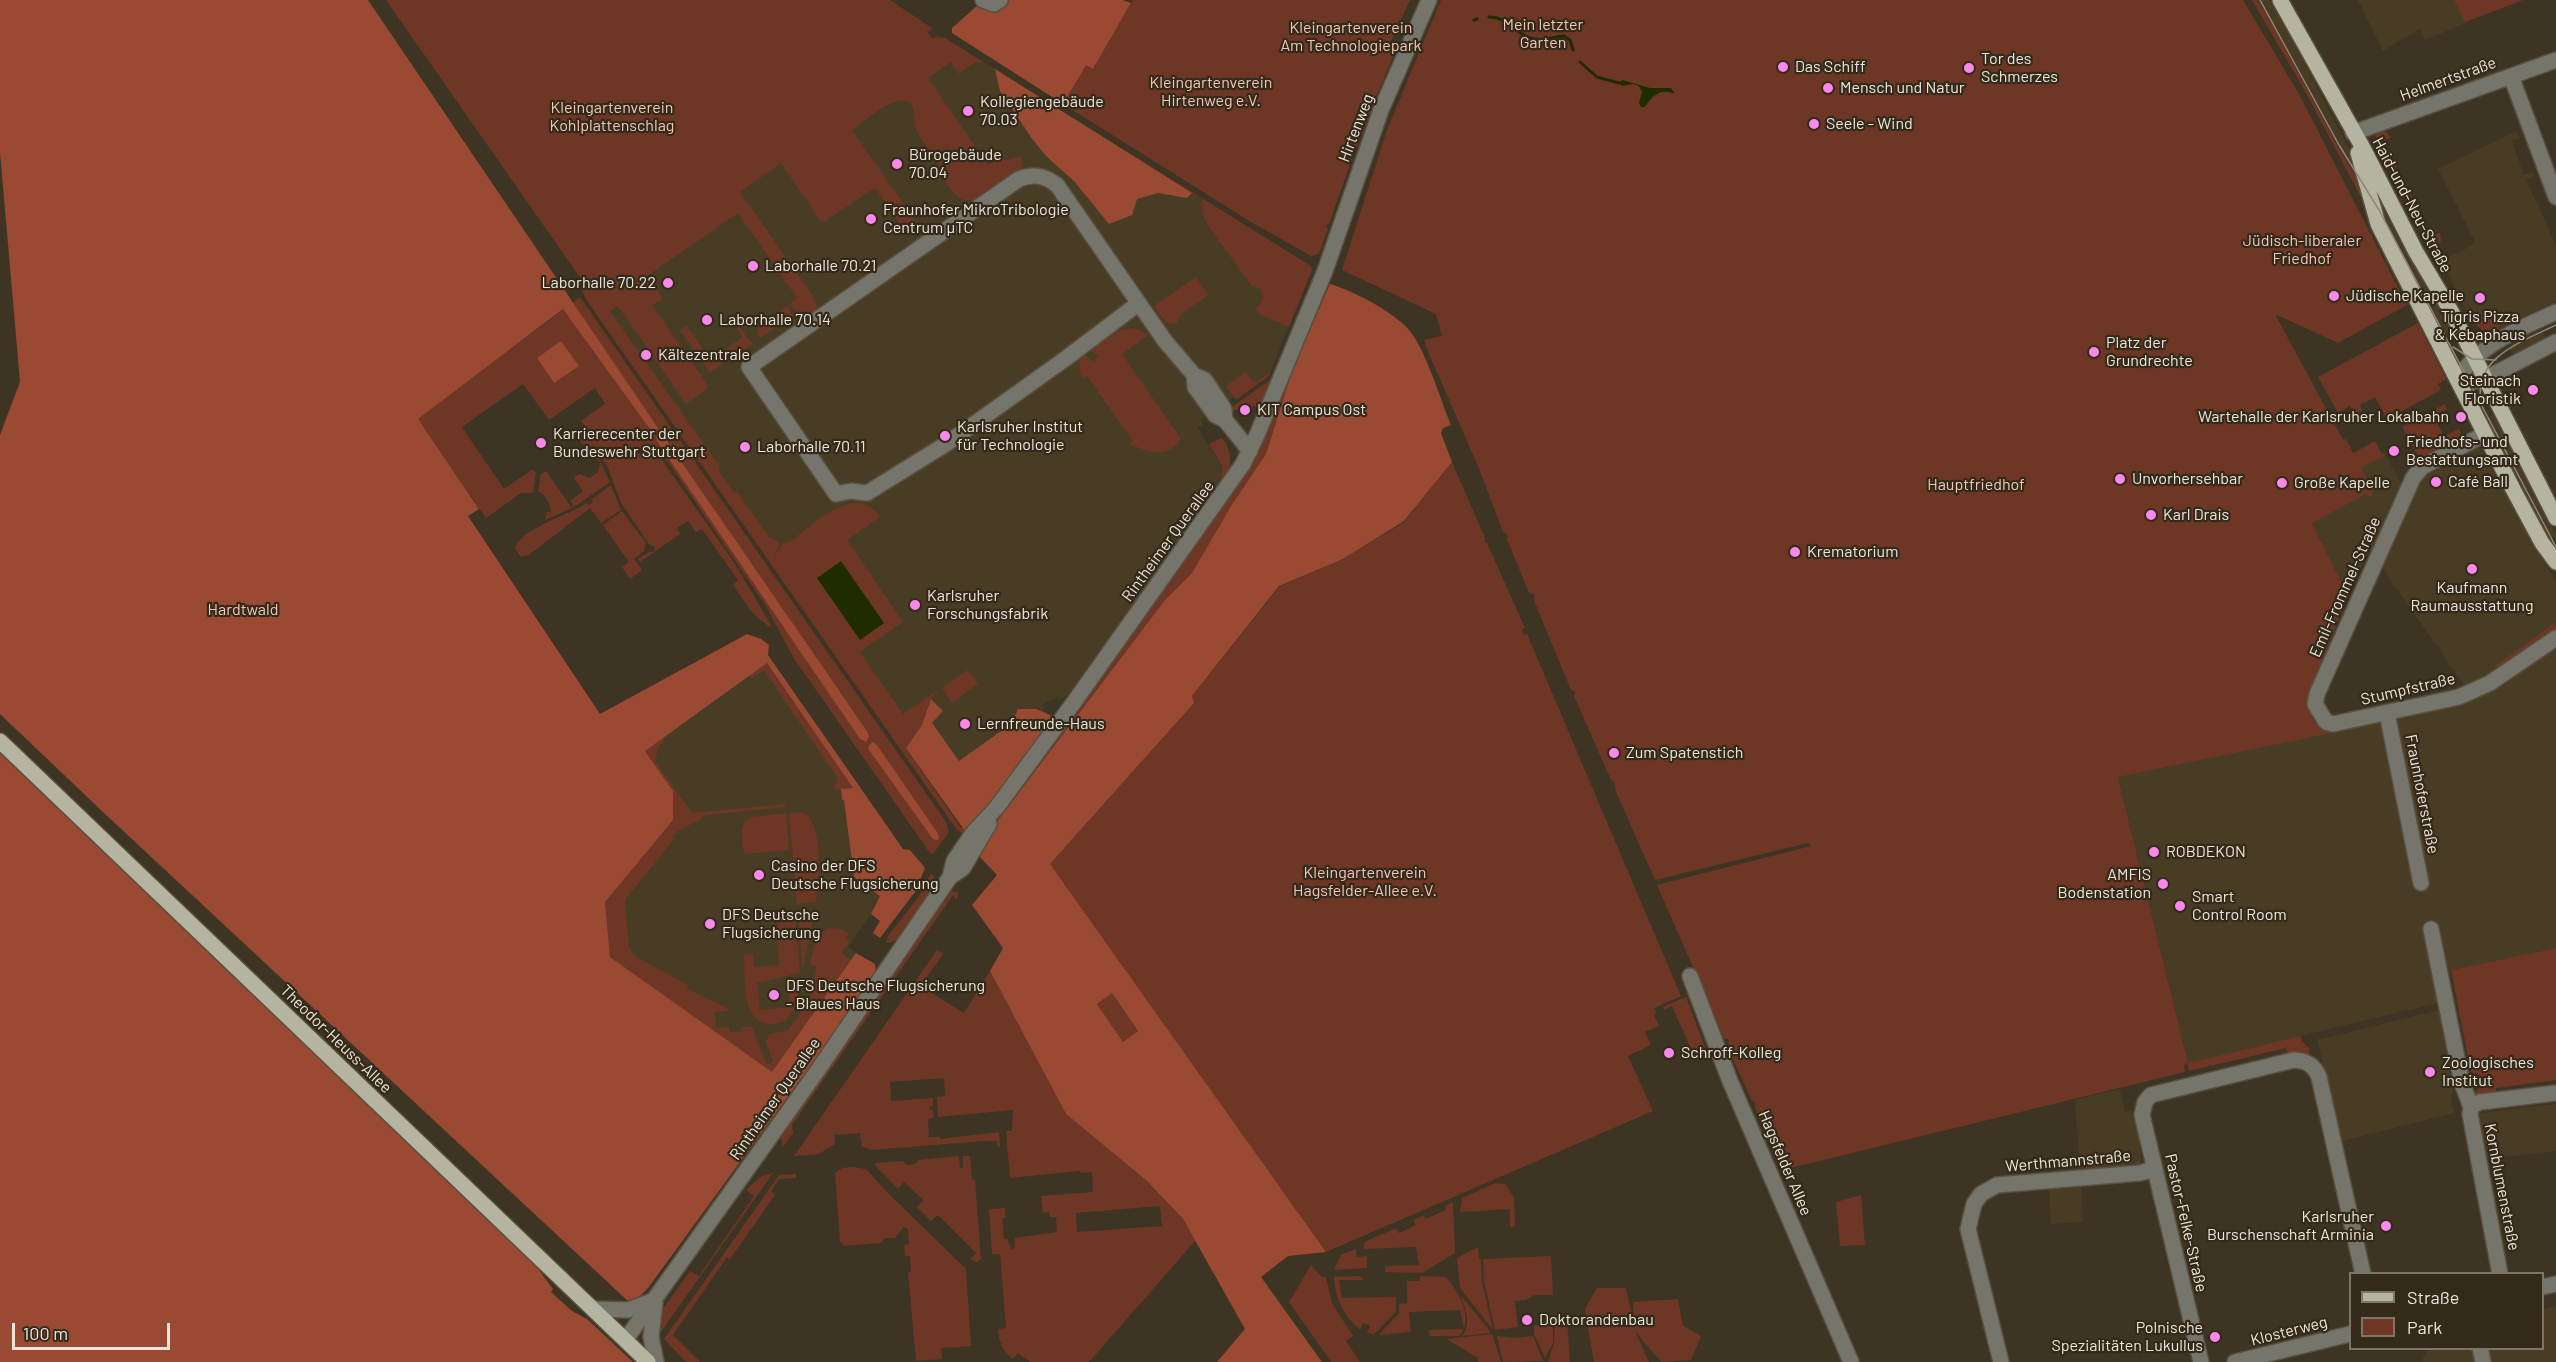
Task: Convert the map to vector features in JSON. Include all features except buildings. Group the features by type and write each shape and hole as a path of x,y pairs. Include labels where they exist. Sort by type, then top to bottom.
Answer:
{"main road":[{"name":"Haid-und-Neu-Straße","path":"2280,0 2363,148 2414,249 2451,311 2556,518"},
{"name":"Haid-und-Neu-Straße","path":"2353,133 2378,224 2484,434 2542,543 2556,562"},
{"name":"Theodor-Heuss-Allee","path":"0,741 648,1362"}],"street":[{"path":"983,0 994,4 1000,0"},
{"name":"Hirtenweg","path":"1325,271 1342,216 1382,110 1429,0"},
{"name":"Helmertstraße","path":"2353,133 2556,60"},
{"path":"2511,76 2556,197"},
{"path":"1139,303 946,444 867,493 851,491 836,494 749,367 1019,179 1037,175 1048,178 1057,185 1139,303 1194,375 1205,380 1224,409 1225,420 1250,451"},
{"name":"Rintheimer Querallee","path":"626,1339 819,1070 950,877 954,861 965,845 997,807 1227,488 1250,451 1325,271"},
{"path":"2556,312 2502,339 2475,357 2466,366 2458,380 2486,379 2556,342"},
{"name":"Emil-Frommel-Straße","path":"2326,722 2315,704 2317,694 2413,478 2422,467 2484,434"},
{"name":"Stumpfstraße","path":"2326,722 2333,724 2459,697 2479,689 2556,638"},
{"name":"Fraunhoferstraße","path":"2387,713 2421,883"},
{"path":"2430,929 2462,1083 2471,1107 2480,1102 2556,1093"},
{"name":"Hagsfelder Allee","path":"1690,976 1724,1066 1851,1362"},
{"name":"Pastor-Felke-Straße","path":"2201,1362 2142,1115 2145,1102 2151,1095 2294,1060 2307,1062 2313,1066 2319,1077 2363,1272"},
{"name":"Kornblumenstraße","path":"2471,1107 2470,1114 2500,1272"},
{"name":"Werthmannstraße","path":"2001,1362 1968,1229 1974,1204 1981,1194 1997,1185 2140,1173 2154,1169"},
{"path":"594,1309 628,1310 655,1300 651,1332 656,1362"},
{"name":"Klosterweg","path":"2235,1362 2349,1334"}],"shaded area":[{"path":"2257,0 2269,0 2287,30 2351,153 2360,182 2344,158 2282,41"},
{"path":"2358,0 2454,0 2466,23 2425,40 2420,29 2383,51"},
{"name":"Karlsruher Institut für Technologie","path":"936,36 945,38 1293,256 1305,285 1271,371 1200,420 1203,424 1198,428 1223,467 1219,484 1070,692 1064,697 1045,702 1043,711 1052,716 1005,786 906,748 580,283"},
{"path":"1622,80 1650,88 1671,88 1675,94 1662,92 1651,99 1645,107 1641,107 1639,103 1642,92 1639,86 1633,84 1622,86 1619,83"},
{"path":"2517,131 2520,138 2512,141 2524,175 2533,172 2534,176 2526,180 2556,245 2556,301 2500,329 2485,331 2472,322 2441,261 2471,246 2474,240 2438,169"},
{"path":"2371,181 2451,331 2441,336 2383,224"},
{"path":"2542,329 2546,338 2514,355 2509,346"},
{"path":"2494,414 2556,537 2546,536 2485,419"},
{"path":"2478,444 2556,582 2556,632 2467,689 2369,549 2348,595 2312,522 2370,491 2351,455 2368,461 2384,452 2399,480 2417,487 2426,473"},
{"path":"841,561 884,623 860,640 817,578"},
{"path":"2556,647 2556,948 2432,974 2438,1003 2188,1063 2118,776 2458,706 2501,687"},
{"path":"767,663 853,788 841,789 846,816 880,896 872,908 874,910 848,947 860,956 773,1077 610,961 605,902 645,751"},
{"path":"2439,1010 2453,1089 2451,1100 2454,1113 2338,1142 2318,1040"},
{"path":"2120,1089 2125,1112 2131,1111 2139,1137 2141,1162 2136,1168 2080,1169 2075,1100"},
{"path":"2556,1104 2556,1151 2488,1159 2479,1113"},
{"path":"2081,1185 2083,1222 2051,1224 2049,1187"},
{"path":"2556,1306 2556,1362 2421,1362 2430,1350 2544,1350 2544,1309"}],"green space":[{"name":"Hardtwald","path":"0,0 368,0 658,428 657,433 652,432 563,309 418,419 479,509 468,516 600,714 747,634 769,645 768,655 903,849 910,850 925,868 915,892 880,938 873,933 880,921 871,914 880,896 854,877 844,800 842,800 841,789 853,788 767,663 645,751 673,791 673,820 605,902 610,957 772,1072 856,953 875,964 876,976 648,1288 638,1298 629,1302 0,714 0,435 20,382 0,152"},
{"name":"Kleingartenverein Kohlplattenschlag","path":"386,0 890,0 932,28 928,32 932,38 945,38 984,62 974,63 959,74 951,62 928,78 988,165 1001,157 1006,160 1021,157 1022,170 982,197 965,200 952,191 940,173 944,170 917,131 913,107 906,100 882,108 852,130 915,220 903,228 875,188 822,223 781,163 740,192 813,296 819,312 803,322 790,304 797,298 738,213 647,276 663,299 652,305 708,385 707,389 686,404 618,306 610,311 720,467 719,471 733,491 738,493 769,537 780,543 773,559 783,543 790,542 835,509 847,504 859,503 870,507 880,517 847,540 903,622 860,652 903,714 938,690 931,699 922,725 906,748 961,828 1005,786 964,834 957,830 587,301 579,284 581,279"},
{"path":"1009,0 1122,0 1131,3 1093,69 1086,65 1063,104 952,33 952,28 978,5 986,9 999,10"},
{"name":"Kleingartenverein Hirtenweg e.V.","path":"1133,0 1410,0 1387,50 1394,54 1375,100 1369,97 1366,103 1372,106 1372,110 1354,154 1350,152 1348,156 1352,159 1329,224 1327,224 1326,228 1328,228 1319,254 1311,256 1251,222 1063,104 1086,64 1093,69"},
{"name":"Hauptfriedhof","path":"1441,0 2243,0 2299,94 2407,305 2338,343 2275,314 2343,440 2346,439 2353,453 2375,441 2381,453 2385,455 2361,468 2373,490 2372,496 2368,497 2366,494 2312,523 2348,595 2307,699 2312,718 2322,729 2331,733 2118,777 2188,1063 2300,1036 2309,1048 2310,1057 2289,1057 2286,1048 2189,1071 2187,1063 2184,1065 2185,1072 1782,1170 1756,1111 1755,1102 1752,1101 1728,1048 1729,1039 1724,1039 1699,976 1696,974 1657,885 1811,846 1808,843 1655,880 1616,792 1614,782 1611,780 1574,696 1576,692 1571,690 1535,603 1534,594 1529,593 1507,539 1508,535 1503,532 1480,471 1429,354 1424,340 1442,336 1436,314 1342,270 1387,130"},
{"path":"2252,0 2257,0 2268,16 2344,158 2360,182 2365,205 2305,91"},
{"path":"2454,0 2523,0 2465,22"},
{"path":"995,69 1192,193 1187,198 1158,193 1137,199 1132,215 1109,224 1074,181 1048,158 1033,140 1000,91"},
{"path":"1038,96 1311,266 1312,270 1289,327 1261,315 1255,309 1262,300 1261,289 1252,286 1208,226 1203,215 1202,199"},
{"path":"2381,129 2390,137 2383,141 2431,237 2440,233 2441,241 2434,249 2373,131"},
{"path":"1196,277 1208,295 1181,314 1179,323 1167,322 1154,306"},
{"path":"1327,284 1330,284 1291,374 1266,454 1231,506 1192,573 1165,600 998,820 1005,806 1209,522"},
{"path":"1330,284 1375,304 1406,327 1424,355 1451,425 1443,428 1441,433 1452,462 1404,521 1343,559 1279,586 1192,696 1194,703 1050,864 1326,1252 1288,1256 1261,1277 1322,1362 1217,1362 1245,1329 1183,1219 1147,1181 1066,1114 990,971 1003,948 972,905 997,875 977,854 998,820 1165,600 1192,573 1231,506 1266,454 1291,374","holes":["1112,993 1138,1031 1123,1042 1097,1004"]},
{"path":"1309,291 1264,400 1258,407 1231,411 1229,409 1273,378"},
{"path":"580,297 946,822 949,832 933,854 930,853 793,657 766,606 664,456 654,450 585,446 576,437 587,429 581,421 605,404 595,388 549,420 523,384 462,427 504,489 533,469 536,473 533,493 521,493 486,518 417,419 564,309 652,432 658,431 572,303","holes":["659,434 663,435 867,731 863,742 658,443 656,439"]},
{"path":"787,306 793,315 760,338 757,333 758,328"},
{"path":"2489,309 2500,329 2482,330 2469,318"},
{"path":"2418,323 2446,379 2438,384 2441,390 2387,419 2375,397 2360,405 2362,411 2355,414 2350,406 2338,413 2318,377"},
{"path":"738,325 752,344 727,361 721,352 743,337 736,327"},
{"path":"687,326 710,359 718,355 724,363 710,373 680,330"},
{"path":"1135,328 1148,335 1122,354 1181,439 1175,446 1163,452 1150,451 1129,444 1133,441 1087,376 1083,379 1079,370 1083,355 1094,362 1098,356 1090,350 1120,330"},
{"path":"561,341 579,366 554,383 537,358"},
{"path":"1271,371 1269,376 1236,400 1226,386 1246,372 1254,383"},
{"path":"2445,404 2447,409 2441,412 2445,419 2437,423 2444,436 2459,429 2462,435 2420,459 2402,427"},
{"path":"658,435 663,435 867,731 869,737 866,742 860,739 658,443 656,439"},
{"path":"1222,438 1229,450 1230,462 1224,479 1219,484 1223,467 1209,444"},
{"path":"585,450 595,451 610,482 574,507 570,501 583,491 574,478 579,474 590,478 598,472 600,463 595,456 585,454 578,459 575,456"},
{"path":"598,452 650,454 660,457 735,564 771,625 770,627 753,613 742,598 733,585 738,580 702,529 696,532 688,521 677,528 680,534 640,562 638,559 653,552 655,547 649,544 621,503 607,466"},
{"name":"Kleingartenverein Hagsfelder-Allee e.V.","path":"1452,462 1485,538 1485,543 1487,543 1525,628 1522,629 1524,635 1527,634 1681,996 1654,1008 1656,1013 1654,1015 1659,1026 1645,1032 1651,1045 1628,1056 1653,1111 1326,1252 1050,864 1194,703 1192,696 1280,586 1343,559 1404,522"},
{"path":"546,471 572,508 545,520 547,512 551,512 549,502 538,491 541,474"},
{"path":"611,485 621,510 601,523 590,508 529,555 521,557 515,548 527,534 587,503 589,505 593,502 592,499"},
{"path":"622,511 646,543 644,551 634,559 642,570 630,579 622,567 629,562 603,525"},
{"path":"2556,622 2556,632 2500,672 2495,666"},
{"path":"767,663 853,788 833,790 838,779 764,670 752,678 750,675"},
{"path":"968,670 978,684 952,703 942,688"},
{"path":"931,699 943,711 932,723 959,761 1011,724 1018,709 1036,709 1052,716 1052,721 1005,786 965,831 906,748 922,725"},
{"path":"663,737 664,740 658,748 655,761 692,813 785,804 785,807 705,815 677,832 673,836 675,838 625,900 629,947 633,955 688,985 687,989 727,1008 728,1011 715,1012 716,1028 729,1027 730,1032 741,1032 741,1027 752,1027 766,1063 769,1064 773,1062 766,1042 769,1034 787,1031 798,1017 802,1006 808,1006 817,966 810,964 816,937 828,928 841,929 849,934 846,938 850,941 841,953 851,960 772,1072 610,957 605,902 673,819 673,791 645,751"},
{"path":"872,742 876,744 937,832 938,840 933,839 869,750 868,747"},
{"path":"0,753 536,1266 553,1289 551,1292 572,1311 587,1319 633,1362 0,1362"},
{"path":"802,812 809,817 817,839 819,881 816,902 797,904 789,813"},
{"path":"786,813 789,850 744,854 742,828 747,820 751,817"},
{"path":"931,873 934,877 934,884 914,920 901,936 886,943 888,936 919,896"},
{"path":"952,891 958,893 957,901 953,895 892,982 888,979"},
{"path":"814,911 803,970 798,913"},
{"path":"795,913 800,973 757,983 760,1010 790,1007 787,981 801,980 798,995 793,1010 784,1020 769,1024 761,1022 752,1014 748,1005 744,955 753,954 754,967 779,965 777,915"},
{"path":"2556,948 2556,1080 2496,1088 2496,1094 2475,1097 2475,1092 2480,1088 2482,1081 2478,1074 2471,1072 2451,970"},
{"path":"937,950 943,954 920,986 964,1013 990,971 1066,1114 1147,1181 1183,1219 1195,1241 1089,1362 1030,1362 1018,1353 1013,1359 1004,1350 998,1329 1006,1328 1000,1254 992,1254 989,1209 1005,1208 1005,1218 1002,1218 1004,1239 1007,1239 1012,1250 1015,1247 1015,1238 1057,1232 1056,1217 1050,1217 1049,1212 1043,1213 1041,1196 1093,1192 1092,1172 1081,1173 1080,1171 1010,1178 1006,1131 1012,1131 1013,1110 938,1117 937,1097 945,1096 944,1078 890,1082 891,1101 933,1098 933,1106 930,1110 933,1109 934,1118 928,1119 929,1137 940,1137 940,1139 999,1132 1000,1146 997,1147 997,1141 984,1141 871,1150 862,1146 860,1133 834,1135 835,1144 819,1154 794,1156","holes":["1160,1206 1162,1226 1077,1232 1076,1213"]},
{"path":"886,983 890,985 792,1125 793,1133 783,1147 781,1139 784,1130"},
{"path":"1112,993 1138,1031 1123,1042 1097,1004"},
{"path":"1686,997 1709,1058 1705,1060 1702,1053 1694,1056 1672,1006 1664,1010 1663,1007"},
{"path":"959,1156 960,1168 963,1167 963,1156 970,1156 972,1180 975,1180 981,1259 977,1262 970,1259 976,1253 938,1215 931,1221 917,1207 923,1200 904,1182 898,1189 875,1165 876,1163 903,1161 907,1165 915,1164 918,1160"},
{"path":"842,1168 866,1169 966,1269 971,1346 941,1348 942,1359 916,1361 908,1272 911,1272 910,1256 905,1256 904,1245 909,1244 908,1229 904,1227 895,1238 885,1238 880,1243 844,1246 840,1241 835,1173"},
{"path":"773,1173 659,1335 659,1315 690,1271 699,1276 754,1196 746,1190 760,1177"},
{"path":"796,1174 796,1178 779,1179 771,1191 775,1195 730,1259 727,1257 673,1335 700,1362 686,1362 664,1339 779,1175"},
{"path":"1495,1183 1505,1184 1514,1197 1515,1227 1510,1227 1510,1209 1460,1212 1462,1198"},
{"path":"1861,1195 1865,1245 1840,1246 1836,1202"},
{"path":"1453,1202 1455,1253 1422,1273 1385,1272 1385,1266 1419,1265 1416,1247 1364,1249 1364,1242 1396,1228 1399,1233 1416,1225 1414,1220 1424,1215 1425,1219 1446,1210 1445,1206"},
{"path":"1478,1247 1482,1282 1493,1330 1460,1288 1457,1258"},
{"path":"1356,1249 1356,1257 1367,1256 1367,1268 1334,1270 1341,1255"},
{"path":"1551,1256 1553,1295 1534,1295 1525,1300 1515,1301 1518,1327 1495,1330 1484,1281 1483,1259"},
{"path":"1311,1265 1322,1277 1326,1277 1332,1303 1353,1336 1346,1341 1360,1362 1331,1362 1289,1302"},
{"path":"1361,1276 1364,1280 1339,1280 1342,1298 1396,1297 1396,1312 1374,1334 1367,1333 1370,1326 1363,1323 1360,1330 1354,1325 1341,1306 1336,1293 1334,1277"},
{"path":"1420,1276 1446,1277 1463,1305 1464,1328 1460,1310 1409,1312 1411,1332 1379,1335 1399,1313 1399,1304 1407,1303 1407,1281 1420,1281"},
{"path":"1597,1288 1626,1288 1635,1330 1633,1302 1678,1299 1683,1326 1701,1336 1691,1360 1661,1362 1635,1331 1649,1362 1594,1362 1585,1309"},
{"path":"1461,1296 1490,1333 1462,1336 1467,1327 1467,1321"},
{"path":"1553,1315 1553,1343 1545,1358 1534,1334 1534,1326"},
{"path":"1567,1321 1570,1362 1548,1362 1554,1343 1555,1322"},
{"path":"1464,1329 1459,1336 1430,1336 1429,1330"},
{"path":"1492,1334 1501,1362 1478,1362 1478,1358 1447,1339"},
{"path":"1497,1336 1515,1338 1533,1336 1543,1361 1503,1362"}],"waterway":[{"path":"1489,17 1500,19 1530,38 1564,36 1570,40 1573,50"},
{"path":"1580,62 1597,77 1619,83"}],"tram line":[{"path":"2260,0 2339,145 2379,210 2556,547"},
{"path":"2481,401 2481,386 2485,373 2493,362 2516,344 2556,325"},
{"path":"2453,347 2472,359 2496,360"}],"place":[{"name":"Das Schiff","path":"1783,67"},
{"name":"Tor des Schmerzes","path":"1969,68"},
{"name":"Mensch und Natur","path":"1828,88"},
{"name":"Kollegiengebäude 70.03","path":"968,111"},
{"name":"Seele - Wind","path":"1814,124"},
{"name":"Bürogebäude 70.04","path":"897,164"},
{"name":"Fraunhofer MikroTribologie Centrum µTC","path":"871,219"},
{"name":"Laborhalle 70.21","path":"753,266"},
{"name":"Laborhalle 70.22","path":"668,283"},
{"name":"Jüdische Kapelle","path":"2334,296"},
{"name":"Tigris Pizza & Kebaphaus","path":"2480,298"},
{"name":"Laborhalle 70.14","path":"707,320"},
{"name":"Platz der Grundrechte","path":"2094,352"},
{"name":"Kältezentrale","path":"646,355"},
{"name":"Steinach Floristik","path":"2533,390"},
{"name":"KIT Campus Ost","path":"1245,410"},
{"name":"Wartehalle der Karlsruher Lokalbahn","path":"2461,417"},
{"name":"Karlsruher Institut für Technologie","path":"945,436"},
{"name":"Karrierecenter der Bundeswehr Stuttgart","path":"541,443"},
{"name":"Laborhalle 70.11","path":"745,447"},
{"name":"Friedhofs- und Bestattungsamt","path":"2394,451"},
{"name":"Unvorhersehbar","path":"2120,479"},
{"name":"Café Ball","path":"2436,482"},
{"name":"Große Kapelle","path":"2282,483"},
{"name":"Karl Drais","path":"2151,515"},
{"name":"Krematorium","path":"1795,552"},
{"name":"Kaufmann Raumausstattung","path":"2472,569"},
{"name":"Karlsruher Forschungsfabrik","path":"915,605"},
{"name":"Lernfreunde-Haus","path":"965,724"},
{"name":"Zum Spatenstich","path":"1614,753"},
{"name":"ROBDEKON","path":"2154,852"},
{"name":"Casino der DFS Deutsche Flugsicherung","path":"759,875"},
{"name":"AMFIS Bodenstation","path":"2163,884"},
{"name":"Smart Control Room","path":"2180,906"},
{"name":"DFS Deutsche Flugsicherung","path":"710,924"},
{"name":"DFS Deutsche Flugsicherung - Blaues Haus","path":"774,995"},
{"name":"Schroff-Kolleg","path":"1669,1053"},
{"name":"Zoologisches Institut","path":"2430,1072"},
{"name":"Karlsruher Burschenschaft Arminia","path":"2386,1226"},
{"name":"Doktorandenbau","path":"1527,1320"},
{"name":"Polnische Spezialitäten Lukullus","path":"2215,1337"}],"park label":[{"name":"Mein letzter Garten","path":"1543,34"},
{"name":"Kleingartenverein Am Technologiepark","path":"1351,37"},
{"name":"Jüdisch-liberaler Friedhof","path":"2302,250"}]}
